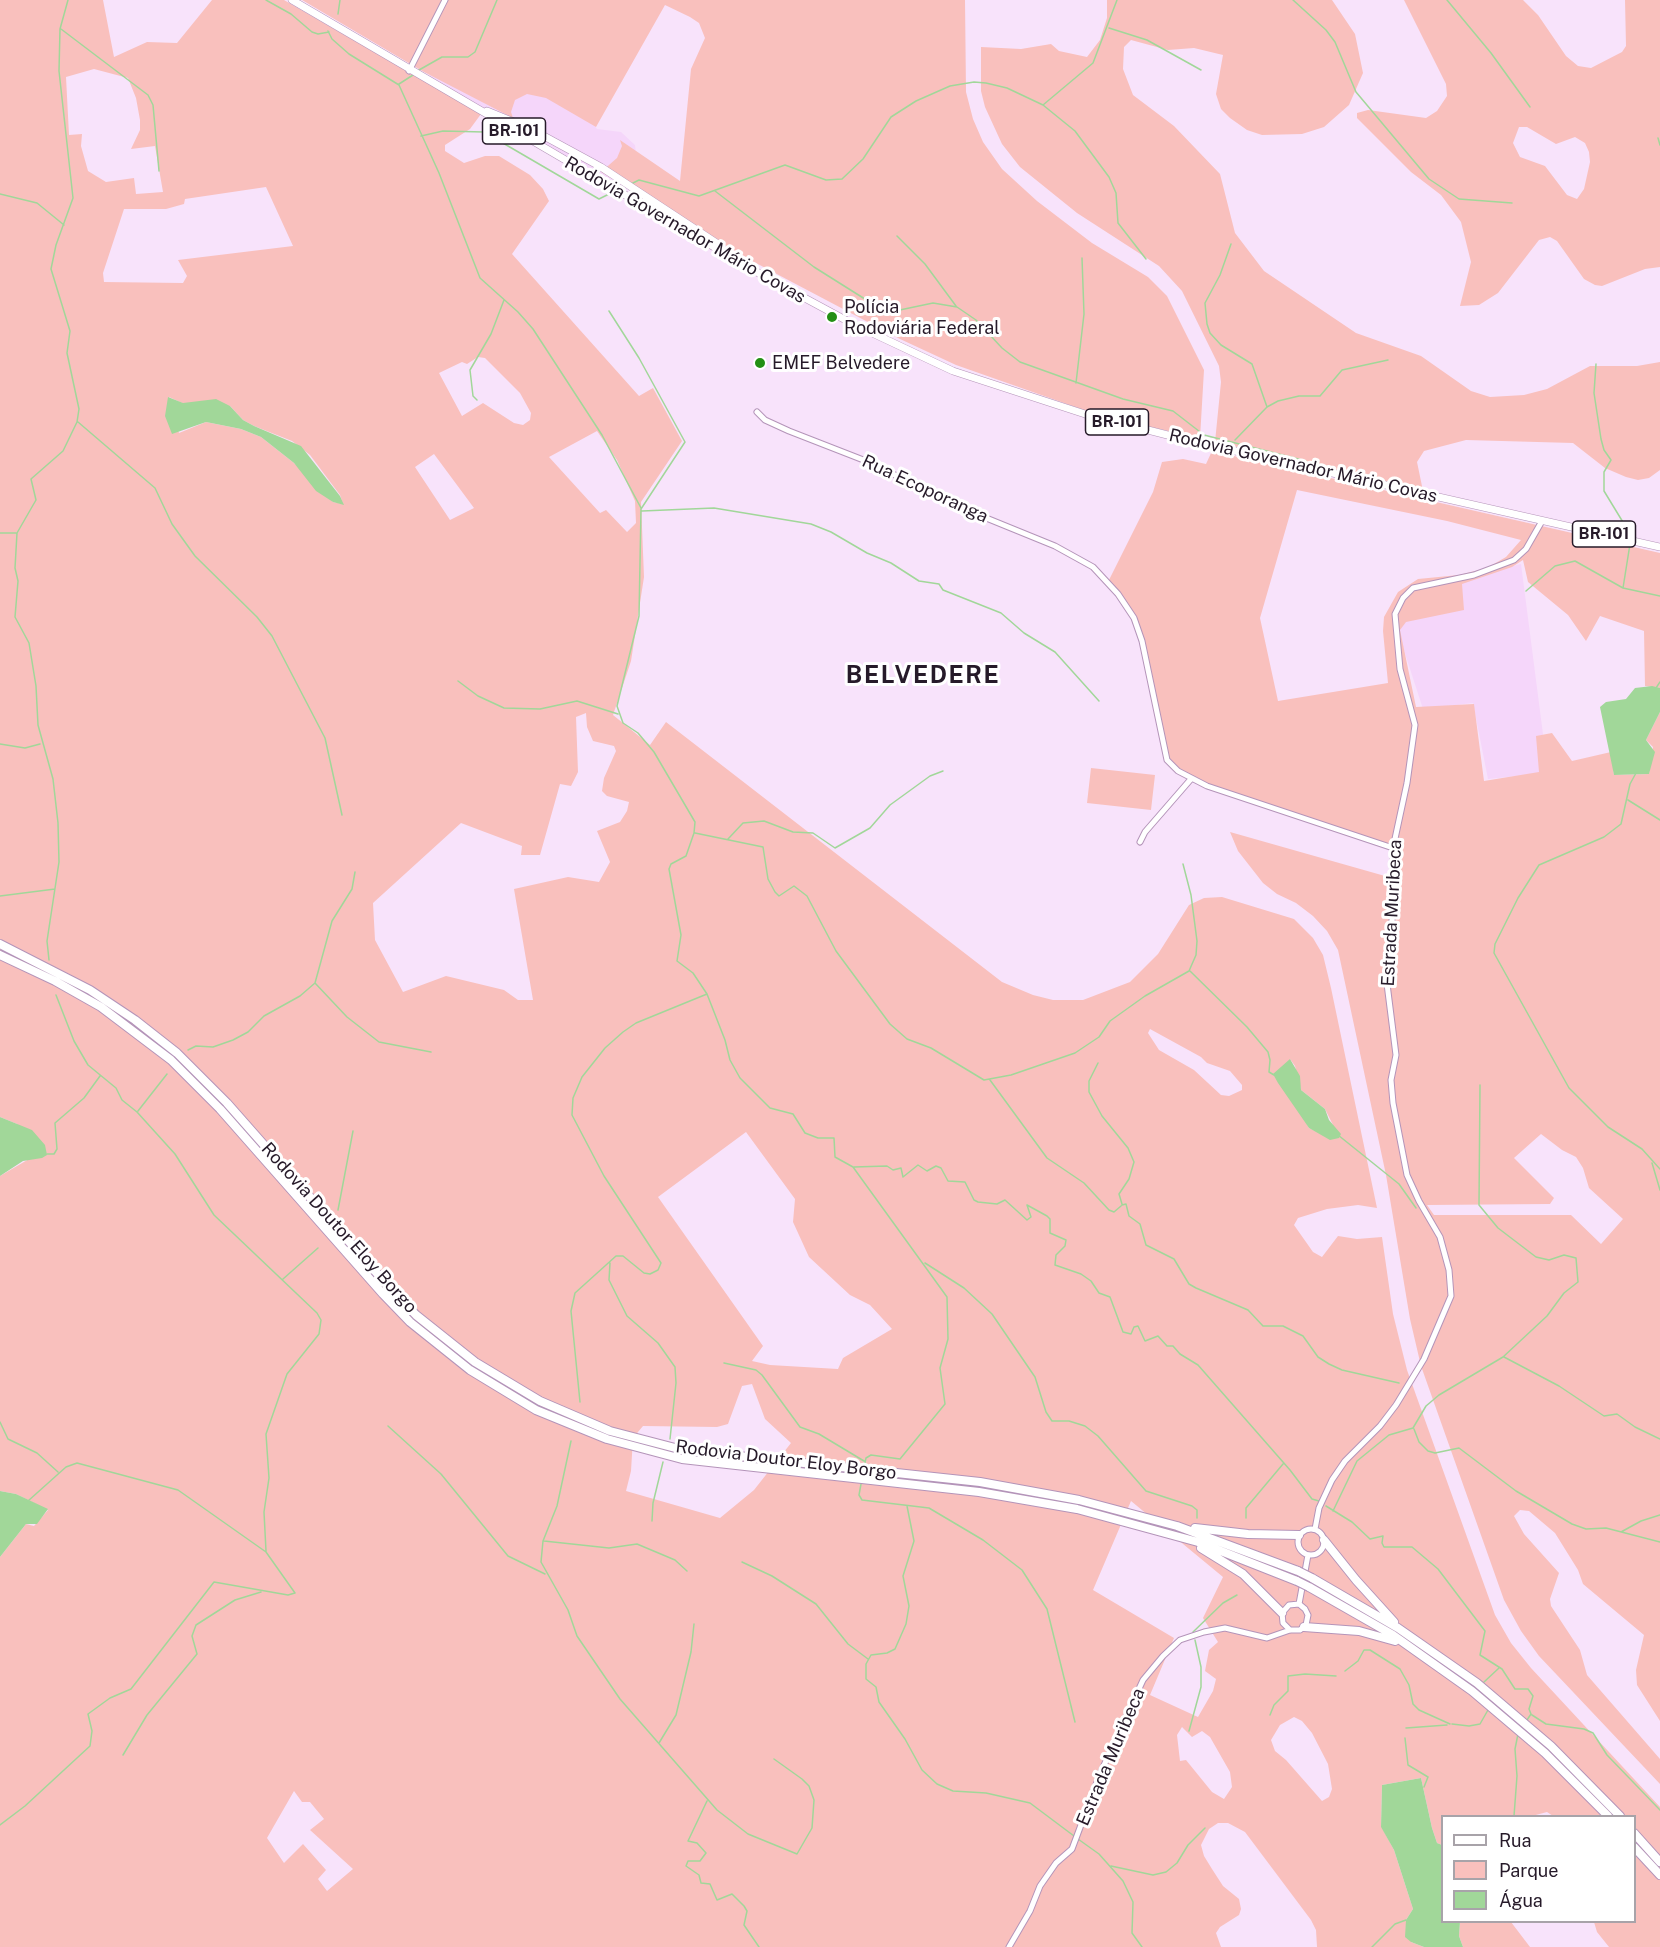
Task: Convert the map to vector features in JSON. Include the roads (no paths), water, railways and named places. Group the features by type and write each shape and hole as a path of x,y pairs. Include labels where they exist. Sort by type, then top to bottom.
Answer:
{"highway":[{"name":"Rodovia Doutor Eloy Borgo","path":"0,944 90,990 135,1020 177,1053 227,1102 410,1308 475,1362 540,1401 610,1431 683,1450 1005,1486 1088,1502 1298,1572 1311,1583 1433,1662 1527,1737 1607,1815"},
{"name":"Rodovia Doutor Eloy Borgo","path":"0,955 100,1007 171,1060 220,1109 403,1315 470,1370 536,1410 607,1439 682,1459 1012,1496 1175,1530 1297,1581 1311,1583 1418,1641 1477,1683 1533,1730 1619,1815"},
{"path":"1175,1530 1299,1535"},
{"path":"1175,1530 1232,1565 1282,1613"},
{"path":"1324,1540 1371,1597 1418,1641"},
{"path":"1304,1627 1368,1632 1397,1642 1433,1662"},
{"path":"1636,1834 1660,1862"},
{"path":"1636,1848 1660,1875"}],"main road":[{"name":"Rodovia Governador Mário Covas","path":"292,0 409,71 762,275 853,324 953,371 1085,414 1191,441 1660,547"},
{"path":"465,102 531,129 601,167 682,219 762,275"},
{"path":"598,179 625,186 646,197"}],"street":[{"path":"409,71 445,0"},
{"name":"Rua Ecoporanga","path":"757,412 765,420 904,478 1015,531 1055,546 1092,567 1118,594 1134,618 1149,672 1167,760 1191,779"},
{"name":"Estrada Muribeca","path":"1315,1529 1319,1508 1332,1480 1345,1461 1380,1426 1396,1405 1424,1359 1451,1296 1449,1270 1440,1237 1407,1175 1393,1103 1391,1080 1396,1055 1386,976 1393,911 1393,848 1407,783 1415,725 1400,669 1395,614 1399,604 1413,588 1474,575 1508,564 1526,549 1542,521"},
{"path":"1140,842 1145,832 1191,779 1393,848"},
{"path":"1315,1529 1321,1533 1324,1540 1320,1551 1308,1555 1299,1547 1299,1535 1305,1530 1315,1529"},
{"path":"1304,1627 1308,1616 1299,1604 1308,1555"},
{"path":"1290,1630 1283,1623 1282,1613 1289,1605 1299,1604"},
{"name":"Estrada Muribeca","path":"1009,1947 1030,1911 1040,1886 1056,1863 1072,1849 1100,1774 1143,1680 1163,1656 1180,1640 1204,1632 1225,1628 1267,1638 1304,1627"}],"water":[{"path":"168,397 183,403 216,399 230,406 243,420 301,446 340,496 344,505 333,502 316,491 294,463 261,437 241,429 206,422 172,434 165,416"},
{"path":"1652,686 1660,688 1660,712 1646,740 1655,752 1649,774 1614,775 1600,707 1606,702 1626,699 1635,688"},
{"path":"1290,1059 1300,1076 1301,1090 1325,1109 1329,1120 1341,1134 1339,1138 1330,1140 1309,1128 1278,1083 1273,1074"},
{"path":"0,1117 32,1130 45,1145 47,1155 23,1161 0,1176"},
{"path":"0,1491 16,1494 48,1509 37,1524 26,1524 0,1557"},
{"path":"1421,1778 1432,1828 1437,1843 1441,1845 1441,1923 1460,1923 1459,1936 1463,1947 1424,1947 1405,1937 1406,1920 1413,1909 1394,1850 1381,1827 1382,1785"}],"waterway":[{"path":"49,960 47,941 59,862 58,823 53,779 38,725 36,686 29,643 15,617 18,581 15,568 17,533 36,500 31,479 63,451 77,422 79,409 67,353 70,331 51,269 56,245 73,198 59,71 60,29 68,0"},
{"path":"266,0 291,14 312,32 318,34 329,32"},
{"path":"338,14 340,0"},
{"path":"419,70 442,57 468,57 475,52 497,0"},
{"path":"1043,105 1093,63 1117,0"},
{"path":"1293,0 1326,30 1335,42 1356,92 1429,179 1459,199 1512,203"},
{"path":"1447,0 1491,53 1530,107"},
{"path":"1109,28 1147,40 1201,70"},
{"path":"61,29 148,95 153,105 159,171"},
{"path":"328,31 332,39 349,54 399,85 439,173 480,278 518,312 533,329 602,435 641,508"},
{"path":"399,84 413,75"},
{"path":"631,184 639,180 699,196 785,165 826,180 842,179 863,159 891,117 916,101 950,86 974,82 986,83 1007,88 1043,105 1075,131 1109,177 1116,193 1118,223 1146,259"},
{"path":"421,136 443,131 484,132 599,199 615,191"},
{"path":"1658,138 1660,145"},
{"path":"715,191 814,267 876,306 895,311 933,303 957,307 976,320 1002,348 1020,362 1123,399 1173,411 1204,435 1306,461"},
{"path":"0,194 37,203 64,225"},
{"path":"897,236 925,264 956,306"},
{"path":"1231,244 1220,275 1205,303 1207,324 1210,333 1221,345 1252,364 1267,407"},
{"path":"1076,383 1084,314 1082,258"},
{"path":"477,400 473,396 470,370 491,334 504,300"},
{"path":"609,311 639,358 685,442 641,509 639,616 617,706 623,723 638,733 654,752 695,822 694,833 686,856 671,864 669,869 681,935 677,961 693,973 707,994 725,1040 730,1060 740,1078 770,1108 793,1114 805,1133 818,1138 834,1138 835,1157 853,1167 947,1297 948,1339 940,1368 945,1404 900,1459 871,1455 866,1458 864,1467"},
{"path":"1235,440 1267,407 1278,401 1299,396 1320,396 1342,370 1388,360"},
{"path":"1596,364 1594,393 1601,439 1604,450 1611,460 1604,472 1604,491 1632,537"},
{"path":"78,422 155,488 172,524 195,556 257,617 272,636 325,738 342,815"},
{"path":"642,511 714,508 811,524 831,532 867,553 891,563 919,581 939,584 943,590 1001,613 1024,633 1055,652 1099,701"},
{"path":"0,533 16,533"},
{"path":"1623,588 1630,544"},
{"path":"1526,591 1555,566 1575,561 1623,588 1660,596"},
{"path":"458,681 478,696 504,708 540,709 577,701 618,714"},
{"path":"1656,688 1660,682"},
{"path":"0,744 25,748 40,744"},
{"path":"728,839 743,823 764,821 793,832 813,833 835,848 870,828 890,805 930,776 943,771"},
{"path":"1636,773 1630,784 1621,824 1604,837 1539,865 1518,898 1495,944 1494,953 1569,1088 1608,1127 1642,1149 1660,1169"},
{"path":"1628,800 1660,820"},
{"path":"695,833 763,847 768,879 775,892 779,896 794,886 807,896 836,951 890,1024 907,1039 931,1048 984,1080 1011,1075 1075,1053 1099,1037 1110,1021 1145,996 1189,971 1196,955 1197,941 1191,895 1183,864"},
{"path":"188,1050 196,1046 213,1047 233,1040 248,1032 264,1016 300,996 315,983 332,921 352,889 355,872"},
{"path":"0,896 55,889"},
{"path":"1190,971 1247,1027 1268,1052 1269,1072 1274,1075"},
{"path":"315,983 347,1017 379,1042 431,1052"},
{"path":"580,1402 571,1311 575,1293 616,1256 623,1256 644,1273 650,1274 658,1270 661,1263 604,1176 572,1115 573,1098 582,1077 605,1048 623,1032 636,1023 707,994"},
{"path":"56,995 74,1041 88,1065 116,1088 122,1100 137,1112 175,1154 214,1215 317,1313 321,1320 319,1334 287,1374 266,1434 269,1478 264,1512 266,1551"},
{"path":"1098,1063 1089,1081 1089,1092 1102,1116 1128,1148 1134,1162 1129,1179 1119,1194 1122,1204"},
{"path":"138,1111 167,1074"},
{"path":"47,1154 54,1154 57,1149 55,1123 84,1098 100,1076"},
{"path":"990,1080 1047,1158 1084,1183 1109,1210 1114,1212 1121,1206"},
{"path":"1333,1511 1357,1461 1389,1435 1413,1428 1426,1406 1439,1395 1503,1357 1547,1316 1564,1293 1578,1282 1576,1258 1564,1255 1549,1260 1536,1257 1498,1228 1479,1205 1480,1085"},
{"path":"338,1210 353,1131"},
{"path":"1338,1135 1399,1184 1416,1208"},
{"path":"1652,1163 1660,1190"},
{"path":"854,1167 887,1166 893,1170 901,1168 903,1177 918,1165 927,1171 936,1166 941,1168 948,1181 965,1182 974,1200 978,1202 997,1204 1005,1200 1027,1220 1031,1217 1027,1205 1047,1216 1050,1219 1050,1233 1066,1240 1065,1246 1056,1255 1055,1265 1081,1274 1091,1281 1099,1293 1110,1297 1123,1332 1131,1334 1134,1327 1138,1326 1145,1341 1158,1336 1167,1346 1173,1346 1180,1354 1198,1365 1290,1470 1312,1499 1319,1501"},
{"path":"1122,1205 1126,1204 1129,1216 1140,1224 1146,1245 1174,1259 1189,1284 1248,1310 1263,1326 1283,1326 1303,1336 1318,1357 1329,1364 1342,1370 1399,1383"},
{"path":"283,1279 318,1248"},
{"path":"610,1263 609,1280 627,1316 658,1343 675,1367 676,1383 670,1439"},
{"path":"925,1263 964,1288 992,1314 1035,1377 1046,1412 1052,1421 1069,1421 1085,1426 1098,1436 1146,1491 1192,1506 1197,1510 1197,1518"},
{"path":"1504,1357 1559,1386 1604,1416 1617,1414 1635,1427 1660,1439"},
{"path":"724,1363 756,1370 800,1427 819,1434 864,1461"},
{"path":"0,1422 8,1439 37,1453 58,1472"},
{"path":"388,1426 441,1474 508,1556 545,1574"},
{"path":"1414,1429 1419,1442 1428,1451 1435,1453 1459,1448 1516,1491 1572,1524 1586,1529 1606,1528 1660,1542"},
{"path":"571,1441 557,1506 543,1541 541,1562 568,1610 577,1636 620,1699 717,1810 748,1834 797,1854 812,1828 814,1800 809,1786 774,1759"},
{"path":"652,1521 653,1503 663,1462"},
{"path":"0,1825 25,1806 90,1746 92,1731 88,1714 110,1698 131,1689 214,1582 288,1595 295,1593 266,1552 178,1490 77,1463 66,1467 28,1501"},
{"path":"1246,1518 1246,1508 1283,1464"},
{"path":"861,1484 859,1495 862,1500 929,1508 983,1540 1022,1570 1047,1609 1075,1722"},
{"path":"907,1506 914,1541 903,1576 909,1606 906,1624 895,1649 887,1653 871,1655 866,1664 866,1679 876,1687 879,1702 905,1739 922,1770 937,1784 953,1791 986,1793 1030,1803 1074,1836"},
{"path":"1326,1506 1352,1522 1370,1539 1383,1536 1384,1547 1412,1547 1438,1569 1485,1631 1480,1655 1502,1669 1515,1689 1528,1689 1533,1696 1529,1709 1531,1714 1527,1720"},
{"path":"1621,1532 1641,1521 1660,1515"},
{"path":"544,1541 609,1548 637,1544 675,1560 687,1571"},
{"path":"742,1562 772,1576 816,1604 848,1644 868,1659"},
{"path":"123,1755 147,1715 197,1654 192,1636 196,1625 235,1600 261,1592"},
{"path":"1193,1632 1223,1603 1237,1595"},
{"path":"659,1743 676,1715 691,1652 694,1624"},
{"path":"1189,1731 1201,1687 1201,1667 1195,1640"},
{"path":"1345,1671 1358,1661 1364,1650 1370,1650 1400,1669 1409,1685 1413,1704 1419,1710 1450,1724"},
{"path":"1484,1682 1499,1668"},
{"path":"1270,1715 1274,1705 1288,1691 1288,1676 1305,1674 1336,1676"},
{"path":"1452,1724 1469,1726 1480,1724 1488,1710"},
{"path":"1532,1715 1546,1724 1584,1729 1593,1733 1607,1755 1660,1810"},
{"path":"1406,1728 1447,1725"},
{"path":"1514,1815 1517,1776 1515,1749 1518,1734"},
{"path":"1405,1738 1408,1765 1428,1777 1424,1787"},
{"path":"707,1801 688,1841 697,1843 706,1853 700,1861 688,1861 686,1866 699,1875 701,1883 710,1884 717,1900 732,1894 744,1906 747,1911 744,1925 759,1947"},
{"path":"1111,1866 1153,1875 1166,1872 1177,1863 1188,1845 1205,1828"},
{"path":"1078,1839 1099,1854 1123,1881 1133,1902 1132,1933 1142,1947"},
{"path":"1372,1947 1395,1924 1406,1920"}],"place":[{"name":"Polícia Rodoviária Federal","path":"832,317"},
{"name":"EMEF Belvedere","path":"760,363"}],"district":[{"name":"BELVEDERE","path":"923,676"}]}
